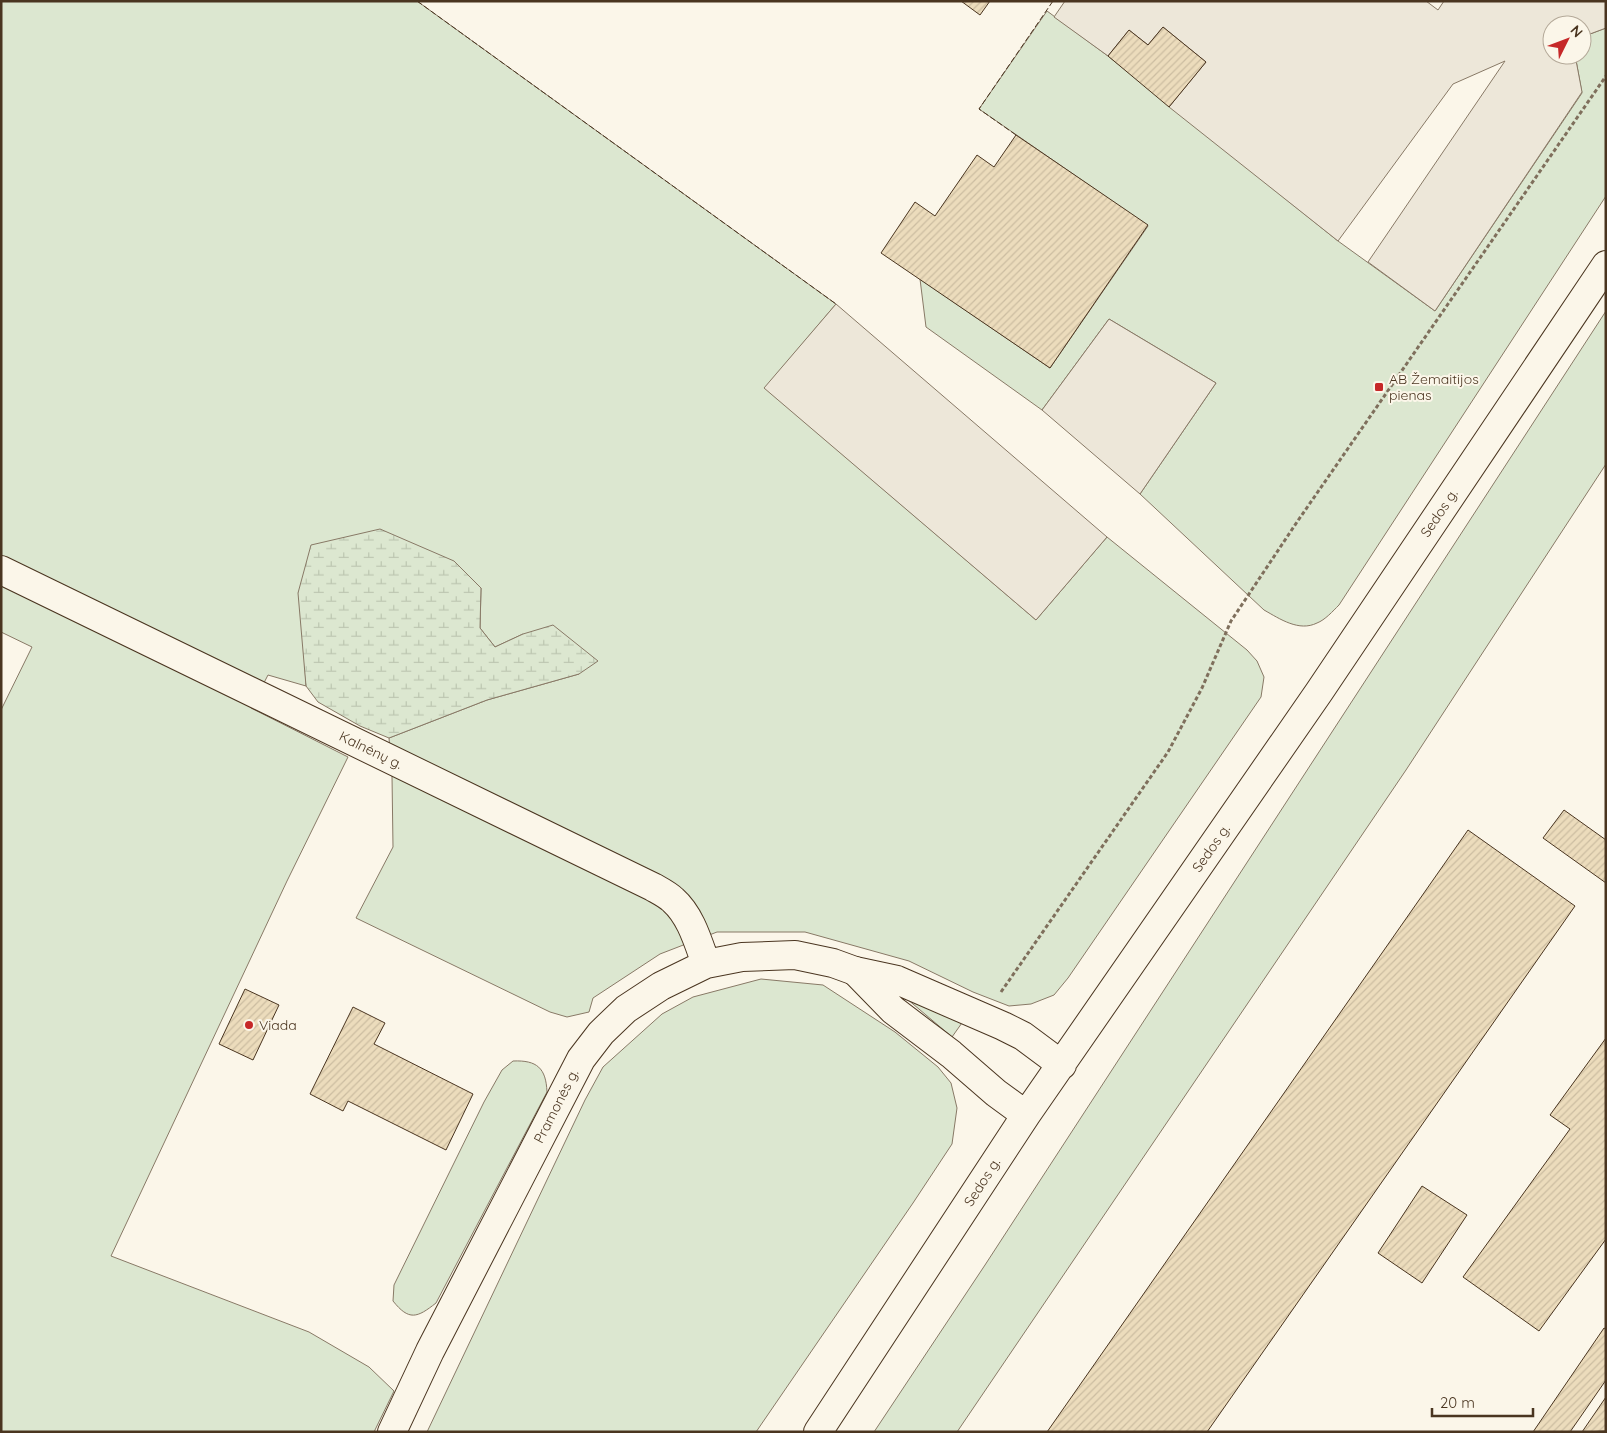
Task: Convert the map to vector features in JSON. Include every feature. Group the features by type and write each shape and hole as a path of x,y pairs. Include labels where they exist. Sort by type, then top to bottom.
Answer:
{"main road":[{"name":"Sedos g.","path":"818,1432 1026,1116 1319,692 1606,265"},
{"name":"Kalnėnų g.","path":"1,570 653,887 673,900 683,910 706,964"},
{"name":"Pramonės g.","path":"392,1432 430,1351 581,1059 601,1033 626,1010 661,986 706,964 742,956 795,955 897,980 1023,1036 1062,1065"},
{"path":"855,971 893,1010 952,1054 996,1093 1026,1116"}],"path":[{"path":"975,1014 999,995 1168,752 1202,688 1232,621 1297,522 1606,76"}],"green space":[{"path":"1,1 417,1 836,304 765,388 1036,620 1107,537 1247,650 1257,661 1264,677 1261,697 1068,978 1054,995 1031,1004 1009,1006 973,992 909,961 805,932 717,932 660,954 593,998 589,1012 567,1017 550,1012 356,918 393,847 392,776 389,738 487,700 579,674 523,634 495,647 480,628 481,588 304,649 306,686 268,675 251,708 348,757 287,881 111,1256 309,1332 369,1367 394,1391 374,1432 1,1432 1,710 32,647 1,632"},
{"path":"1047,11 1108,56 1338,241 1435,311 1582,93 1577,65 1592,65 1592,33 1606,28 1606,196 1339,605 1320,622 1303,626 1290,623 1264,610 1140,494 1216,383 1109,319 1042,410 926,327 920,279 1050,368 1148,226 979,109"},
{"path":"1606,311 1606,464 1406,770 957,1432 874,1432 985,1265"},
{"path":"380,529 454,561 481,588 480,628 495,647 523,634 553,625 598,661 579,674 487,700 389,738 360,726 318,702 306,686 298,593 311,545"},
{"path":"761,979 823,985 895,1032 938,1067 951,1083 957,1108 952,1144 756,1432 427,1432 585,1100 603,1067 662,1014 693,997"},
{"path":"900,993 964,1020 952,1037"},
{"path":"513,1061 528,1062 539,1067 545,1077 547,1092 436,1303 418,1314 413,1315 404,1312 393,1301 394,1285 484,1102 502,1070"}],"shaded area":[{"path":"1065,1 1426,1 1438,10 1444,1 1606,1 1606,28 1592,33 1592,15 1542,15 1542,65 1577,65 1582,92 1435,311 1368,262 1505,61 1453,84 1338,241 1169,107 1206,62 1163,27 1148,45 1129,30 1108,56 1054,17"},
{"path":"836,304 1107,537 1036,620 764,388"},
{"path":"1109,319 1216,383 1140,494 1042,410"}],"building":[{"path":"961,1 990,1 980,15"},
{"path":"1163,27 1206,62 1169,107 1108,56 1129,30 1148,45"},
{"path":"1016,135 1148,225 1050,368 881,253 915,202 935,216 977,155 994,167"},
{"path":"1564,810 1606,840 1606,883 1543,838"},
{"path":"1468,830 1575,906 1207,1432 1047,1432"},
{"name":"Viada","path":"245,989 279,1005 253,1060 219,1044"},
{"name":"Viada","path":"353,1007 385,1023 374,1044 473,1094 446,1150 348,1101 343,1111 310,1094"},
{"path":"1606,1038 1606,1239 1539,1331 1463,1277 1570,1129 1550,1115"},
{"path":"1422,1186 1467,1215 1422,1283 1378,1253"},
{"path":"1604,1328 1606,1329 1606,1380 1570,1432 1533,1432"},
{"path":"1606,1397 1606,1431 1582,1432"}],"fence":[{"path":"417,1 836,304"},
{"path":"1016,135 979,109 1053,1"}],"place":[{"name":"AB Žemaitijos pienas","path":"1379,387"},
{"name":"Viada","path":"249,1025"}]}
